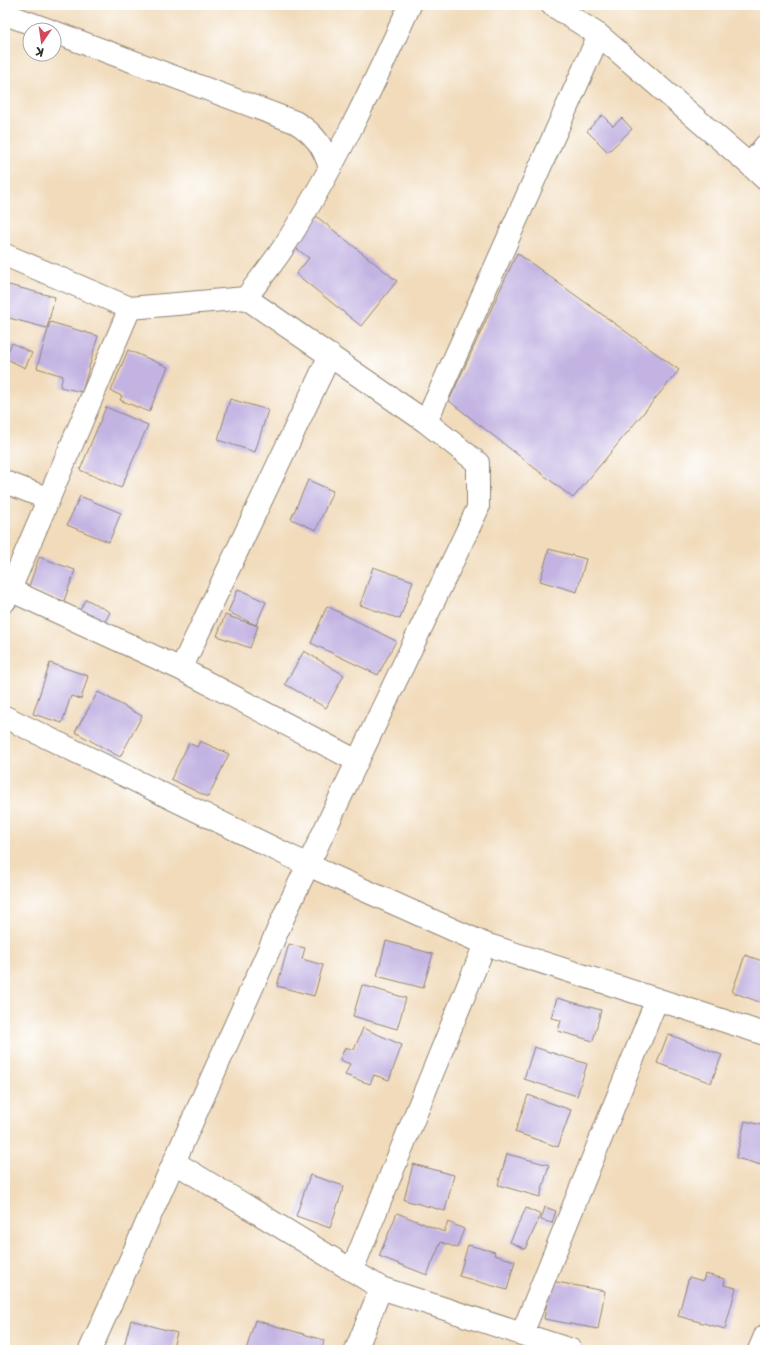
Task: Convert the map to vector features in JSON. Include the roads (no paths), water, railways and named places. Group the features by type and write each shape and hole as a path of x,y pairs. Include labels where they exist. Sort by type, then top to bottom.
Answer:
{"street":[{"path":"246,298 282,250 330,168 387,55 410,5"},
{"path":"552,5 599,35 757,172 765,146"},
{"path":"5,14 27,22"},
{"path":"62,35 295,122 304,128 319,143 326,154 330,168"},
{"path":"426,422 599,35"},
{"path":"5,255 70,281 130,308 246,298 426,422 478,463 478,508 308,865 90,1350"},
{"path":"130,308 7,596 181,670 357,761"},
{"path":"181,670 330,355"},
{"path":"5,482 49,498"},
{"path":"5,717 308,865 485,944 765,1034"},
{"path":"352,1270 485,944"},
{"path":"522,1334 657,999"},
{"path":"174,1162 382,1288 572,1350"},
{"path":"356,1350 382,1288"},
{"path":"759,1350 765,1336"}]}
